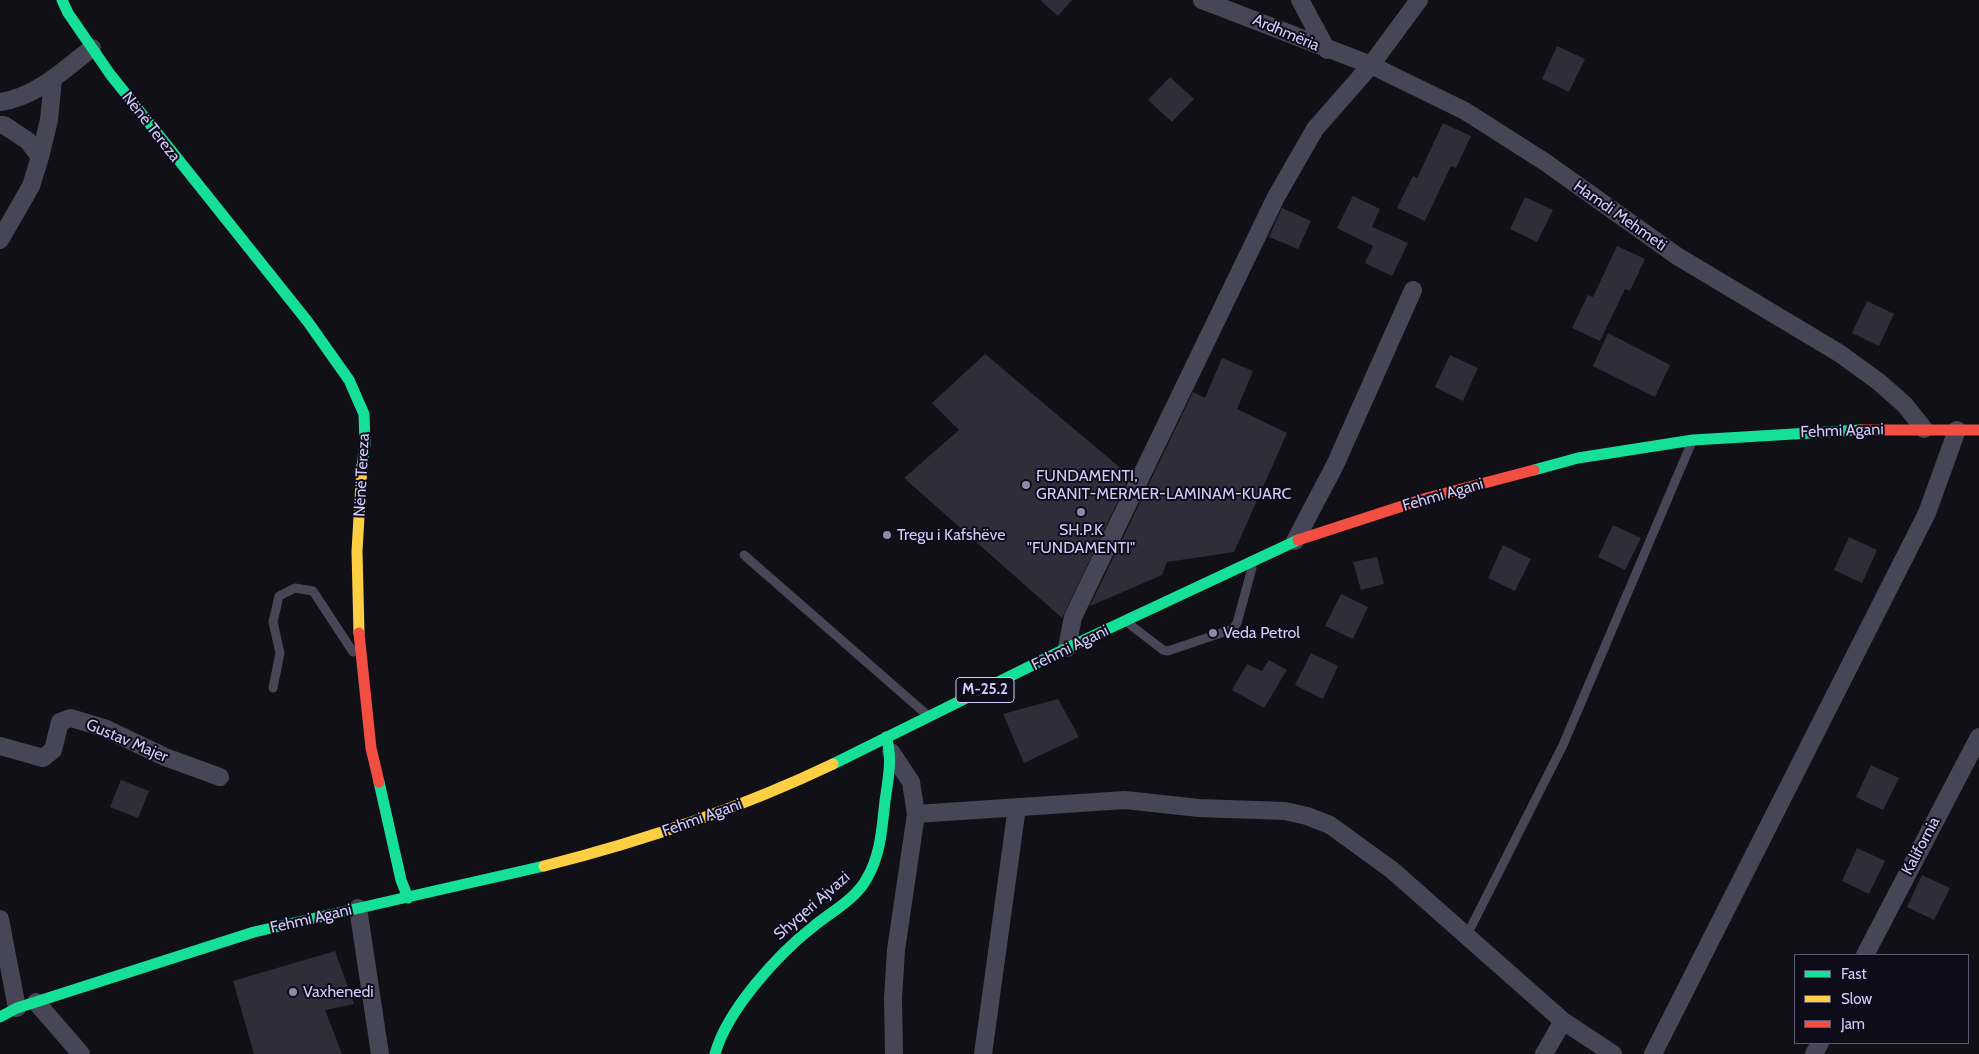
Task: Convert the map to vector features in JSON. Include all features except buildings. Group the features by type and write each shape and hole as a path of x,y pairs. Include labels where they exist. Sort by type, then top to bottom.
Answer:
{"main road":[{"name":"Nënë Tereza","path":"62,0 68,13 134,105 308,322 349,380 364,414 365,444 359,490 357,551 361,665 371,748 401,880 408,898"},
{"name":"Fehmi Agani","path":"0,1016 16,1008 254,932 408,898 624,846 889,744 901,732 928,716 1016,675 1067,648 1295,541 1427,498 1578,458 1693,440 1840,430 1979,430"},
{"name":"Shyqeri Ajvazi","path":"715,1054 718,1043 752,987 792,943 850,898 867,879 880,845 889,744"}],"street":[{"name":"Ardhmëria","path":"1202,0 1274,26 1327,50 1371,65"},
{"path":"1300,0 1327,50"},
{"path":"1067,648 1073,617 1276,197 1315,129 1371,65 1419,0"},
{"path":"0,116 18,100 52,79 92,48"},
{"name":"Hamdi Mehmeti","path":"1371,65 1465,112 1545,162 1677,256 1839,353 1879,382 1905,405 1924,429"},
{"path":"0,240 31,186 49,120 52,79"},
{"path":"0,102 18,100"},
{"path":"0,126 4,125 28,141 40,157"},
{"path":"1295,541 1335,464 1413,290"},
{"path":"1653,1054 1927,513 1957,430"},
{"name":"Gustav Majer","path":"0,746 43,758 53,750 60,722 71,718 104,728 165,757 220,776"},
{"name":"Kalifornia","path":"1866,954 1979,737"},
{"path":"889,744 911,782 916,814 896,950 893,998 894,1054"},
{"path":"916,814 1125,800 1199,808 1285,811 1307,816 1330,825 1359,844 1467,935 1563,1021 1613,1054"},
{"path":"982,1054 1017,808"},
{"path":"358,908 380,1054"},
{"path":"0,919 16,1008"},
{"path":"36,1002 80,1054"},
{"path":"1544,1054 1563,1021"}],"lane":[{"path":"1467,935 1563,745 1693,440"},
{"path":"744,555 928,716"},
{"path":"1126,621 1163,650 1168,651 1233,629 1237,623 1254,560"},
{"path":"273,688 280,654 273,622 279,596 296,588 313,591 361,665"}],"traffic: fast":[{"path":"62,0 68,13 110,74 308,322 349,380 364,414 365,444 362,466"},
{"path":"1534,470 1578,458 1693,440 1860,430"},
{"path":"833,764 1067,648 1298,540"},
{"path":"715,1054 730,1019 770,967 800,938 857,892 872,869 882,830 889,769 886,737"},
{"path":"379,782 401,880 408,898"},
{"path":"0,1017 17,1008 254,932 544,866"}],"traffic: slow":[{"path":"359,633 357,551 362,466"},
{"path":"544,866 618,846 691,822 763,795 833,764"}],"traffic: jam":[{"path":"1860,430 1979,430"},
{"path":"1298,540 1427,498 1534,470"},
{"path":"359,633 371,748 379,782"}],"place":[{"name":"FUNDAMENTI, GRANIT-MERMER-LAMINAM-KUARC","path":"1026,485"},
{"name":"SH.P.K \"FUNDAMENTI\"","path":"1081,512"},
{"name":"Tregu i Kafshëve","path":"887,535"},
{"name":"Veda Petrol","path":"1213,633"},
{"name":"Vaxhenedi","path":"293,992"}]}
